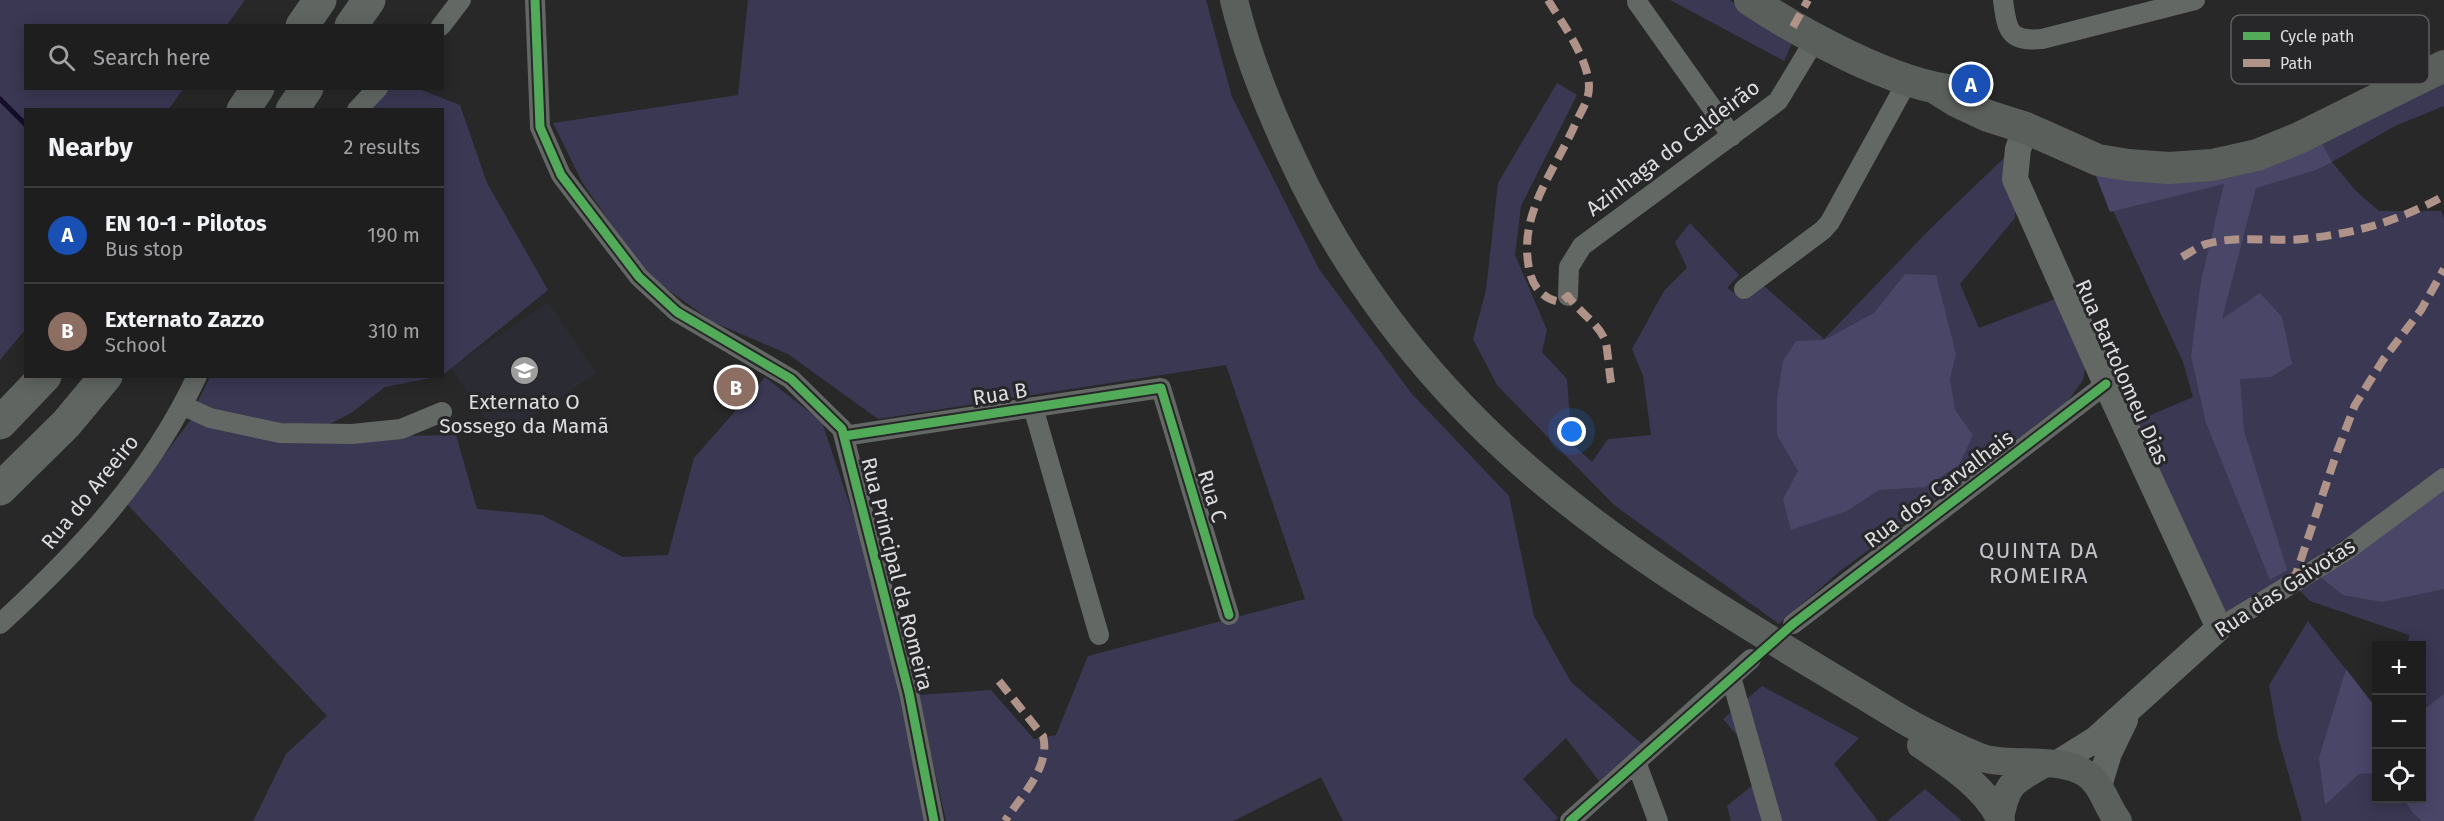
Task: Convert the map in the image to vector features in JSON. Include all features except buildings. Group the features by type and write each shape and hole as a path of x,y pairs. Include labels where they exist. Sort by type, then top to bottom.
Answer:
{"highway":[{"path":"303,24 320,0"},
{"path":"352,24 369,0"},
{"path":"244,108 257,90"},
{"path":"293,108 306,90"},
{"path":"0,423 43,378"},
{"path":"0,489 66,424 104,378"}],"main road":[{"path":"1222,0 1249,85 1279,160 1317,231 1362,303 1412,368 1463,423 1516,475 1590,534 1651,577 1946,762 1971,782 1990,803 2001,820"},
{"path":"1234,0 1253,62 1280,132 1305,186 1335,240 1376,302 1420,359 1463,408 1511,454 1606,531 1669,574 1928,735 1986,759 2065,764 2086,773 2108,809"},
{"path":"1750,0 1778,19 1816,38 1988,116 2026,128 2098,160 2128,165 2169,168 2212,165 2257,155 2299,138 2408,84"},
{"path":"2429,73 2444,66"},
{"path":"2001,820 2004,798 2016,779 2049,764"}],"street":[{"name":"Rua Principal da Romeira","path":"535,0 540,127 561,175 639,277 677,312 791,380 842,429 909,693 934,821"},
{"path":"2003,0 2007,28 2020,39 2028,40 2042,39 2170,3 2195,0"},
{"path":"443,24 460,1"},
{"path":"1637,2 1732,136"},
{"name":"Azinhaga do Caldeirão","path":"1568,296 1569,267 1582,246 1778,101 1816,38"},
{"path":"1744,289 1823,230 1830,222 1922,85"},
{"path":"359,108 376,90"},
{"name":"Rua Bartolomeu Dias","path":"2026,128 2018,149 2015,179 2106,384 2220,628"},
{"name":"Rua do Areeiro","path":"0,624 89,537 152,457 184,406 196,378"},
{"name":"Rua dos Carvalhais","path":"1793,624 2106,384"},
{"name":"Rua B","path":"844,436 1161,388"},
{"name":"Rua C","path":"1161,388 1229,615"},
{"path":"184,406 210,417 280,433 352,434 401,429 441,412"},
{"name":"Rua B","path":"1033,407 1099,635"},
{"name":"Rua das Gaivotas","path":"2049,764 2096,739 2220,628 2348,550 2444,478"},
{"path":"1570,821 1751,659"},
{"path":"1731,677 1772,821"},
{"path":"2108,809 2109,753 2133,706"},
{"path":"1636,762 1658,821"}],"shaded area":[{"path":"0,0 245,0 228,24 24,24 24,90 182,90 170,108 24,108 24,331 0,360"},
{"path":"748,0 1206,0 1232,97 1319,269 1412,394 1509,496 1534,616 1571,682 1642,744 1599,781 1566,738 1523,779 1558,818 1554,821 1343,821 1321,777 1233,821 946,821 918,695 991,690 1034,739 1056,735 1088,656 1305,599 1226,365 878,419 788,354 713,322 646,274 582,182 553,123 738,95"},
{"path":"1670,0 1730,0 1794,39 1784,61"},
{"path":"2444,76 2444,106 2395,126 2332,162 2356,191 2379,211 2441,211 2444,218 2444,467 2403,502 2223,616 2132,423 2193,397 2183,362 2091,163 2253,165 2322,144"},
{"path":"1557,83 1577,95 1521,206 1515,255 1547,330 1542,352 1567,379 1572,444 1592,462 1608,439 1651,435 1643,376 1632,349 1664,291 1687,268 1675,242 1690,223 1739,275 1727,288 1745,300 1764,286 1824,339 1931,228 2005,157 2015,198 2015,218 1960,284 1979,328 2058,298 2087,358 2083,380 2068,401 1839,572 1779,624 1614,505 1497,385 1473,339 1486,290 1498,183"},
{"path":"361,90 422,90 460,105 487,183 548,290 444,374 444,108 351,108"},
{"path":"2322,144 2332,162 2316,170 2256,188 2222,319 2260,293 2282,317 2292,364 2271,377 2240,379 2244,431 2287,570 2270,580 2206,423 2191,356 2201,281 2224,184 2110,212 2091,163 2253,165"},
{"path":"1905,274 1936,275 1956,354 1950,379 1955,410 1973,435 1959,465 1925,487 1879,490 1847,511 1791,530 1783,499 1798,471 1777,435 1777,399 1783,361 1796,341 1824,340 1874,313"},
{"name":"Externato O Sossego da Mamã","path":"548,302 596,373 500,439 451,368"},
{"path":"740,364 758,378 733,410 715,395"},
{"path":"765,377 822,422 874,577 925,821 253,821 286,754 327,716 127,504 193,417 287,438 456,435 477,509 542,515 623,557 668,555 694,458"},
{"path":"210,378 431,378 385,387 351,413 322,428 246,419 195,407"},
{"path":"2444,487 2444,821 2302,821 2278,737 2269,685 2308,621 2372,703 2372,803 2426,803 2426,641 2408,641 2409,635 2310,601 2298,589"},
{"path":"2444,487 2444,589 2382,602 2343,595 2318,575"},
{"path":"2346,669 2372,703 2372,773 2359,774 2325,805 2319,758"},
{"path":"1762,686 1859,738 1834,764 1878,821 1731,821 1727,806 1754,784 1754,755 1723,719"},
{"path":"2444,694 2444,821 2422,821 2406,803 2426,803 2426,708"},
{"path":"1925,789 1962,821 1887,821"}],"waterway":[{"path":"0,99 24,123"}],"marked path":[{"path":"1548,0 1576,46 1587,72 1589,84 1585,105 1533,212 1528,232 1527,252 1530,273 1541,293 1561,302 1568,296 1602,334 1606,344 1612,387"},
{"path":"1793,27 1808,0"},
{"path":"2182,257 2203,245 2218,241 2303,239 2359,230 2409,213 2444,196"},
{"path":"2293,583 2355,405 2383,360 2421,310 2444,269"},
{"path":"999,681 1043,736 1044,748 1039,770 1005,821"}],"cycle path":[{"path":"535,0 540,127 561,175 639,277 677,312 791,379 842,429 909,693 934,821"},
{"path":"1570,821 1793,624 2106,384"},
{"path":"844,436 1161,388 1229,615"}],"place":[{"name":"EN 10-1 - Pilotos","path":"1971,84"},
{"name":"Externato O Sossego da Mamã","path":"524,371"},
{"name":"Externato Zazzo","path":"736,387"}],"district":[{"name":"QUINTA DA ROMEIRA","path":"2039,562"}]}
